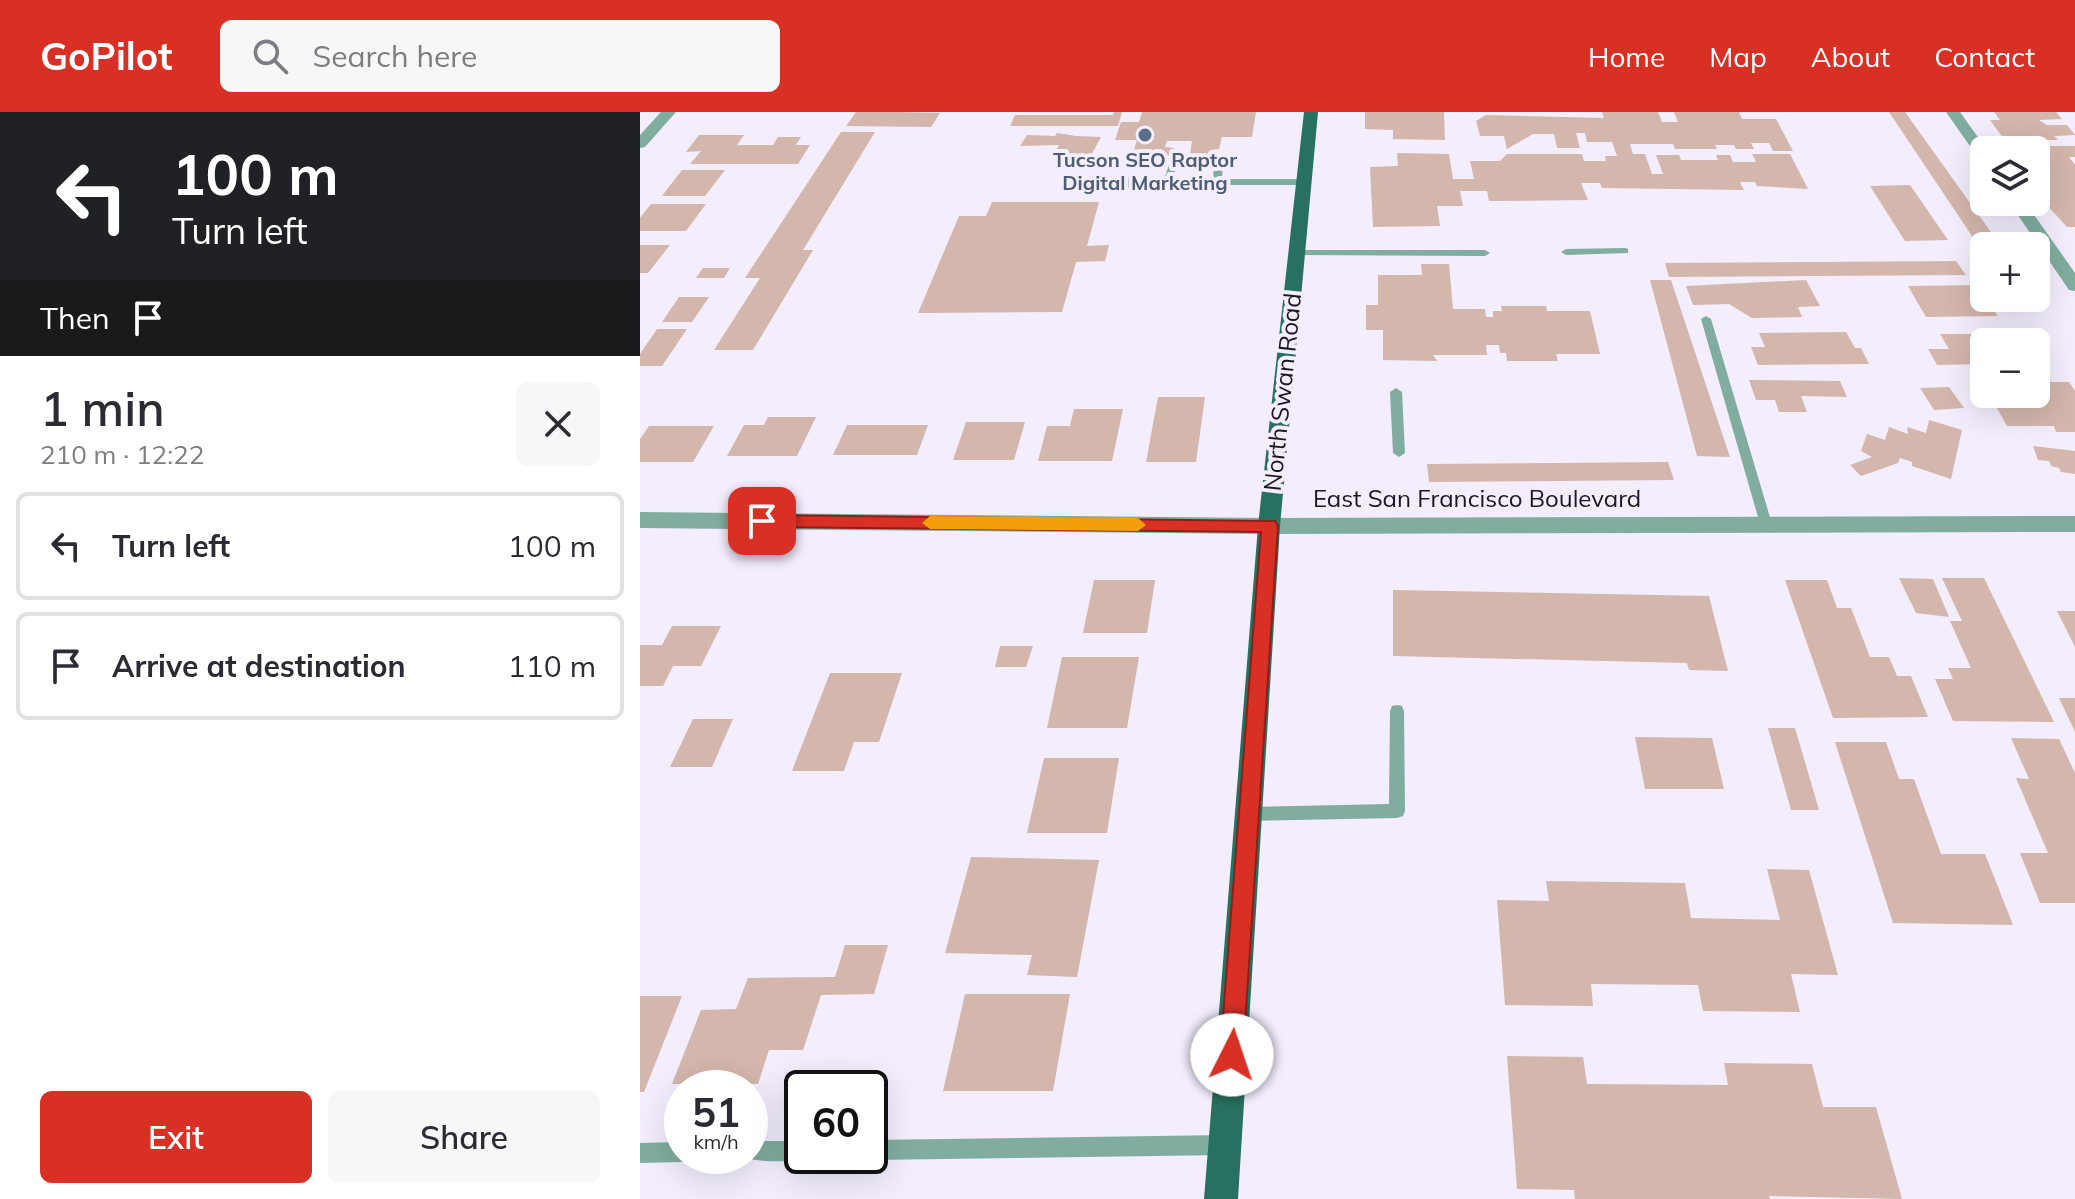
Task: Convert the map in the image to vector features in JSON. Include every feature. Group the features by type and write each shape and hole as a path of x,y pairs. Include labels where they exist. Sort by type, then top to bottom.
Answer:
{"main road":[{"name":"North Swan Road","path":"1221,1199 1269,526 1311,112"}],"street":[{"path":"640,144 669,112"},
{"path":"1953,112 1970,136"},
{"path":"2027,216 2075,286"},
{"name":"East San Francisco Boulevard","path":"640,520 1269,526 2075,524"}],"lane":[{"path":"1168,182 1172,167 1190,158"},
{"path":"1209,158 1219,165 1217,182"},
{"path":"1144,182 1124,189 1093,189 1074,182 1126,179 1144,182 1304,182"},
{"path":"1566,252 1625,251"},
{"path":"1297,253 1485,253"},
{"path":"1706,319 1766,524"},
{"path":"1396,392 1399,453"},
{"path":"1249,814 1397,811 1397,711"},
{"path":"888,1150 1225,1145"},
{"path":"640,1153 664,1152"}],"building":[{"path":"856,112 940,113 931,127 846,126"},
{"path":"1114,112 1122,112 1118,126 1010,126 1015,115 1113,115"},
{"path":"1142,112 1256,112 1252,137 1222,137 1219,149 1210,150 1207,169 1188,169 1192,141 1167,141 1165,147 1174,148 1172,156 1163,156 1161,163 1130,163 1137,140 1115,140 1121,122 1139,122"},
{"path":"1365,112 1444,112 1445,140 1393,139 1393,130 1365,129"},
{"path":"1602,112 1658,112 1662,122 1678,122 1674,112 1739,112 1742,119 1776,119 1793,151 1773,151 1769,143 1751,143 1754,149 1736,149 1734,145 1715,145 1717,149 1675,149 1673,144 1630,144 1633,154 1645,154 1652,174 1663,174 1656,155 1679,155 1681,160 1718,160 1716,155 1730,155 1733,162 1756,162 1752,154 1790,154 1808,189 1757,186 1755,182 1740,182 1744,190 1602,188 1600,183 1581,183 1588,200 1489,201 1487,191 1460,191 1463,206 1437,206 1440,226 1373,227 1370,167 1398,166 1397,153 1449,154 1453,179 1474,179 1470,161 1500,161 1507,154 1582,154 1584,161 1606,161 1605,156 1617,156 1612,142 1587,142 1585,133 1576,133 1580,148 1557,148 1554,134 1533,134 1507,149 1504,136 1480,136 1476,121 1486,115 1604,118"},
{"path":"1889,112 1905,112 1970,203 1970,216 1980,216 1991,232 1970,233"},
{"path":"1994,112 2056,112 2062,119 2039,120 2047,125 2067,125 2075,135 2054,136 2058,140 2050,140 2050,136 2002,136 1990,120 2000,120"},
{"path":"841,132 875,132 803,250 813,250 753,350 714,350 760,278 745,278"},
{"path":"1057,133 1101,137 1087,163 1077,162 1079,159 1052,157 1059,145 1020,146 1027,135 1055,136"},
{"path":"699,135 744,135 737,145 773,145 778,137 801,137 796,145 810,145 798,164 690,164 701,151 686,152"},
{"path":"2050,146 2075,146 2075,157 2069,157 2075,165 2075,227 2067,227 2050,208"},
{"path":"682,170 725,170 705,196 662,196"},
{"path":"1910,185 1948,240 1905,241 1870,186"},
{"path":"992,202 1099,202 1087,246 1109,245 1105,261 1076,262 1062,312 918,313 959,216 986,216"},
{"path":"651,204 706,204 686,231 640,231 640,218"},
{"path":"640,245 670,245 648,273 640,273"},
{"path":"1956,261 1966,275 1669,277 1665,263"},
{"path":"1421,264 1449,264 1453,309 1485,309 1486,317 1493,317 1493,311 1502,311 1501,306 1546,306 1547,311 1590,311 1600,354 1556,354 1558,361 1507,361 1506,353 1500,353 1499,345 1486,345 1487,355 1433,355 1437,361 1383,360 1383,330 1366,330 1366,305 1378,305 1378,275 1422,275"},
{"path":"703,268 730,268 724,278 696,278"},
{"path":"1650,280 1671,280 1730,457 1697,456"},
{"path":"1806,280 1820,306 1798,307 1802,317 1752,318 1729,304 1693,305 1686,286"},
{"path":"1970,285 1970,312 1995,312 1998,316 1926,317 1908,286"},
{"path":"679,297 709,297 692,322 662,322"},
{"path":"657,329 687,329 662,366 640,366 640,354"},
{"path":"1846,332 1855,348 1861,348 1869,364 1758,365 1751,347 1765,347 1759,333"},
{"path":"1940,334 1970,334 1970,364 1937,365 1928,349 1949,349"},
{"path":"1749,380 1840,381 1847,397 1801,396 1807,412 1779,412 1775,400 1756,400"},
{"path":"2050,382 2069,382 2075,391 2075,432 2056,432 2054,426 2007,426 1997,408 2050,408"},
{"path":"1949,387 1964,408 1934,410 1920,388"},
{"path":"1158,397 1205,397 1196,462 1146,462"},
{"path":"1074,409 1123,409 1112,461 1038,461 1047,426 1070,426"},
{"path":"768,417 816,417 797,456 727,456 744,425 764,425"},
{"path":"1929,420 1962,430 1951,479 1912,466 1912,462 1900,458 1898,463 1861,476 1850,465 1872,457 1861,451 1867,434 1885,440 1889,427 1908,434 1907,427 1926,433"},
{"path":"966,422 1025,422 1014,460 953,460"},
{"path":"847,425 928,425 917,455 833,455"},
{"path":"649,426 714,426 693,462 640,462 640,439"},
{"path":"2033,446 2075,451 2075,474 2061,472 2049,461 2038,460"},
{"path":"1668,462 1674,480 1429,482 1427,464"},
{"path":"1899,578 1933,579 1949,617 1916,613"},
{"path":"1942,578 1984,578 2054,722 1953,721 1935,679 1953,679 1948,668 1971,668 1950,621 1962,621"},
{"path":"1094,580 1155,580 1147,633 1083,633"},
{"path":"1785,580 1827,580 1837,608 1851,608 1870,657 1889,657 1897,676 1911,676 1928,717 1833,718"},
{"path":"1393,590 1709,596 1728,671 1689,670 1687,663 1393,656"},
{"path":"2057,611 2075,611 2075,647"},
{"path":"672,626 721,626 701,666 673,666 663,686 640,686 640,645 662,645"},
{"path":"1000,646 1033,646 1026,667 995,667"},
{"path":"1062,657 1139,657 1127,728 1047,728"},
{"path":"830,673 902,673 879,742 854,742 844,771 792,771"},
{"path":"2059,698 2075,698 2075,732"},
{"path":"693,719 733,719 712,767 670,767"},
{"path":"1768,728 1795,728 1819,810 1791,810"},
{"path":"1635,737 1712,738 1724,789 1645,789"},
{"path":"2011,738 2059,739 2075,773 2075,903 2040,903 2020,853 2048,853 2016,778 2029,779"},
{"path":"1835,742 1886,742 1899,779 1914,779 1941,854 1985,854 2013,925 1893,923"},
{"path":"1044,758 1119,758 1107,833 1027,833"},
{"path":"971,857 1099,860 1077,977 1027,975 1032,955 945,953"},
{"path":"1767,869 1809,870 1838,975 1791,974 1800,1012 1703,1011 1698,985 1591,984 1593,1006 1505,1005 1497,900 1549,901 1546,881 1685,883 1691,918 1780,920"},
{"path":"845,945 888,945 874,994 821,995 803,1050 769,1050 763,1070 677,1070 701,1010 736,1009 748,978 835,977"},
{"path":"965,994 1070,994 1053,1091 943,1091"},
{"path":"640,996 682,996 644,1092 640,1092"},
{"path":"1507,1056 1583,1057 1587,1084 1728,1085 1724,1063 1812,1064 1823,1107 1876,1107 1902,1199 1769,1196 1770,1199 1575,1199 1574,1190 1517,1189"}],"slow traffic":[{"path":"930,523 1138,525"}],"place":[{"name":"Tucson SEO Raptor Digital Marketing","path":"1145,135"}],"route":[{"path":"762,521 1269,526 1232,1055"}]}
